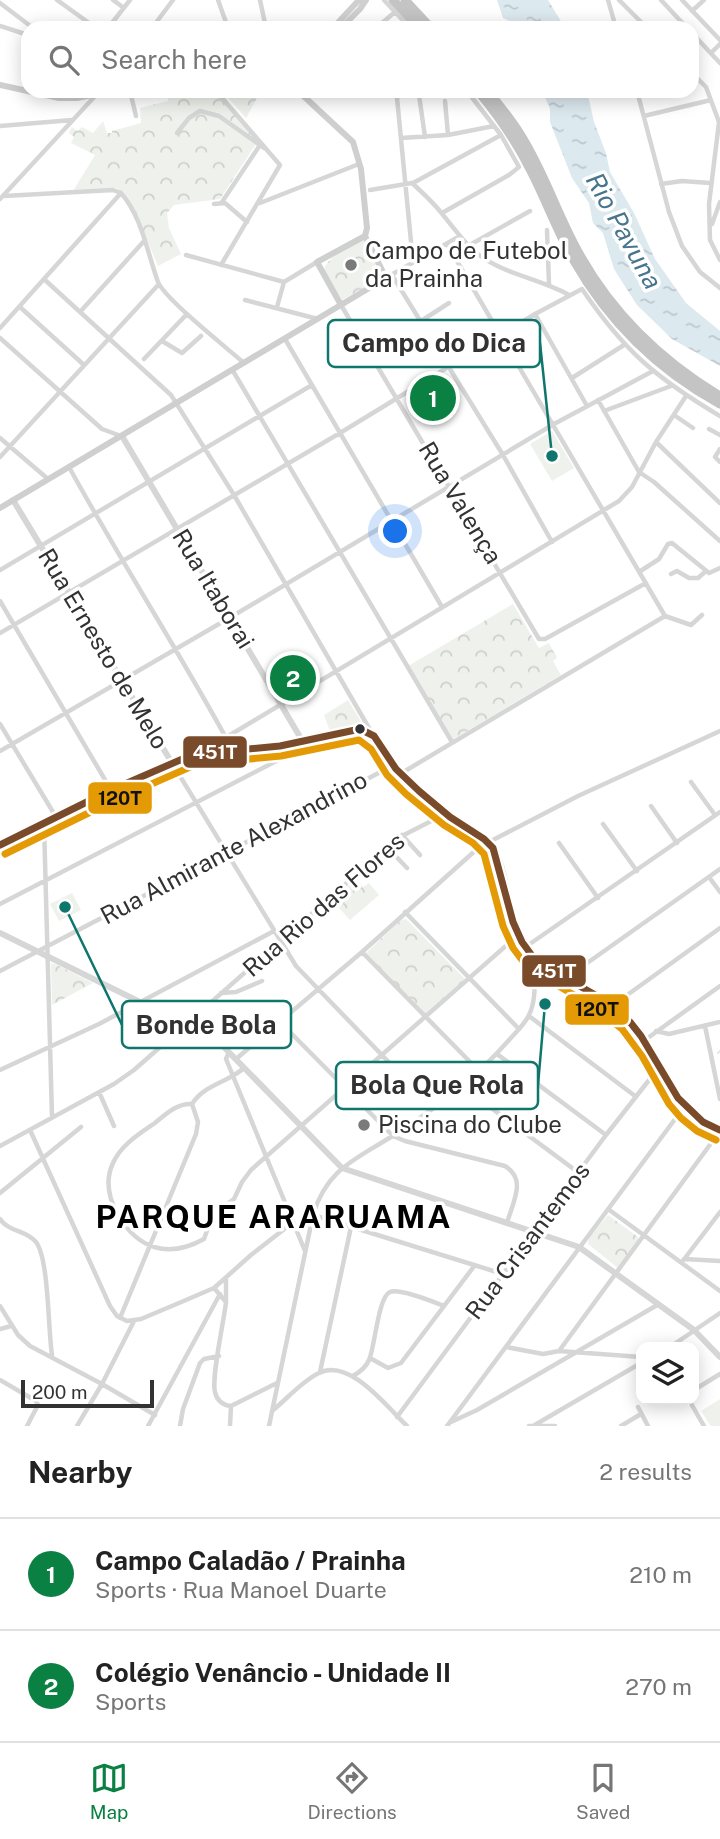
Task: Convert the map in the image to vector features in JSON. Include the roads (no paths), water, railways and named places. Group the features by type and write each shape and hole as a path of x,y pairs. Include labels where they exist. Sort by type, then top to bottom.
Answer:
{"highway":[{"path":"394,0 413,21"},
{"path":"405,0 424,21"},
{"path":"483,98 521,151 573,259 612,316 664,368 720,404"},
{"path":"493,98 528,147 575,246 611,305 642,339 669,363 720,396"}],"main road":[{"path":"340,21 359,0"},
{"path":"348,21 366,0"},
{"path":"0,85 21,90"},
{"path":"0,508 389,276 365,236 367,228 360,164 353,142 306,98"},
{"path":"317,262 365,236"},
{"name":"Rua Valença","path":"317,262 341,305"},
{"path":"0,845 111,790 202,752 280,746 360,729 373,734 378,747 399,773 445,813 488,841 497,857 510,917 524,948 536,961 611,1007 627,1020 645,1040 684,1107 701,1122 720,1130"},
{"path":"341,734 359,736 378,747"}],"street":[{"path":"57,0 86,21"},
{"path":"113,0 124,8"},
{"path":"114,21 130,0"},
{"path":"157,21 172,0 180,1"},
{"path":"218,0 226,21"},
{"path":"384,0 403,21"},
{"path":"608,0 614,21"},
{"path":"619,0 640,21"},
{"path":"661,0 680,21"},
{"path":"681,0 720,42 711,53"},
{"path":"692,11 704,0"},
{"path":"260,1 264,21"},
{"path":"0,3 24,21"},
{"path":"384,21 395,12"},
{"path":"0,26 21,33"},
{"path":"699,40 720,63"},
{"path":"699,81 705,87 719,122 709,204 712,246 720,260"},
{"path":"1,197 93,98"},
{"path":"132,98 136,116"},
{"path":"221,265 279,168 279,163 222,98"},
{"path":"400,98 401,138 409,184 413,262"},
{"path":"419,98 425,137"},
{"path":"442,213 519,167 495,126 473,98"},
{"path":"639,98 682,246 701,272 720,288"},
{"path":"644,116 711,100"},
{"path":"445,101 448,135"},
{"path":"177,133 189,118 200,111 219,116 270,152"},
{"path":"0,126 73,120"},
{"path":"401,138 448,135 495,126"},
{"path":"370,190 409,184 501,135"},
{"path":"247,222 217,203 260,145"},
{"path":"259,203 360,164"},
{"path":"662,184 682,181 710,183"},
{"path":"409,184 442,213 468,246 497,267 549,284 570,295"},
{"path":"1,197 113,190 121,193 127,200 145,240 159,284 187,314 245,363"},
{"path":"0,328 121,193"},
{"path":"711,228 720,202"},
{"path":"709,204 719,210"},
{"path":"468,246 530,211"},
{"path":"547,230 549,284"},
{"path":"460,236 389,276 449,366 552,542"},
{"path":"80,312 145,240"},
{"path":"447,244 664,615 691,625 702,615"},
{"path":"186,254 284,282"},
{"path":"277,307 284,282 317,262"},
{"path":"45,280 165,388 177,404 234,495 373,734"},
{"path":"0,457 159,284"},
{"path":"0,633 340,433 535,314 582,289 602,320 624,345 671,386 720,416"},
{"path":"245,300 318,319"},
{"path":"421,321 449,303"},
{"name":"Rua Valença","path":"341,305 451,486 538,637 545,639 646,583"},
{"path":"20,307 85,365"},
{"path":"144,359 187,314"},
{"path":"535,314 587,406"},
{"path":"162,341 182,353 201,336"},
{"path":"0,338 102,429 122,436"},
{"path":"285,339 443,607"},
{"path":"572,377 624,345"},
{"path":"233,371 452,742"},
{"path":"0,751 554,424 653,371"},
{"path":"0,570 312,385"},
{"path":"604,411 671,386"},
{"path":"202,752 604,511 628,493 656,442 686,396"},
{"path":"598,400 639,472 654,482 720,541"},
{"path":"674,415 693,428"},
{"path":"709,429 720,435"},
{"name":"Rua Itaborai","path":"122,436 303,742"},
{"path":"0,438 49,480"},
{"path":"656,442 720,503"},
{"path":"720,449 715,457 720,462"},
{"path":"69,467 225,736"},
{"name":"Rua Ernesto de Melo","path":"13,500 296,966 433,1108"},
{"path":"639,572 656,562 668,544 672,543 708,572"},
{"path":"671,575 677,571 689,578 698,578 720,568"},
{"path":"0,601 111,790"},
{"path":"399,773 664,615"},
{"path":"0,724 56,817"},
{"path":"236,1059 488,841 578,796 720,731"},
{"path":"0,904 284,757 303,742"},
{"path":"280,746 284,757"},
{"name":"Rua Almirante Alexandrino","path":"0,971 392,765"},
{"path":"524,948 718,813 691,782"},
{"path":"651,806 677,843"},
{"name":"Rua Rio das Flores","path":"0,1146 134,1070 402,835 445,813"},
{"path":"44,824 52,1117"},
{"path":"603,824 637,871"},
{"path":"402,835 420,855"},
{"path":"559,843 598,898"},
{"path":"387,848 407,868"},
{"path":"565,979 720,869"},
{"path":"709,877 720,892"},
{"path":"405,912 519,1029"},
{"path":"611,1007 719,929"},
{"path":"0,1070 143,1002 274,931"},
{"path":"0,933 217,1040 342,1168 579,1247 660,1303 694,1330 720,1357"},
{"path":"244,1067 233,1077 209,1087 192,1104 180,1105 135,1137 112,1164 108,1188 114,1208 133,1236 151,1247 183,1247 204,1239 216,1211 234,1199 246,1176 266,1156 517,936"},
{"path":"362,952 480,1072"},
{"path":"269,1426 313,1215 319,1199 349,1161 393,1136 463,1087 497,1054 529,1016 536,961"},
{"path":"222,993 236,992 262,982"},
{"path":"645,1040 720,986"},
{"path":"529,1016 635,1096"},
{"path":"280,1022 393,1136 515,1173 518,1182 507,1224"},
{"path":"656,1031 668,1034 720,1022"},
{"path":"705,1026 720,1099"},
{"path":"229,1052 226,1059 305,1252"},
{"path":"497,1054 606,1135"},
{"name":"Rua Crisantemos","path":"397,1417 660,1066"},
{"path":"463,1087 579,1173"},
{"path":"99,1092 114,1126"},
{"path":"120,1318 196,1134 198,1122 192,1104"},
{"path":"449,1424 684,1107"},
{"path":"0,1193 81,1127"},
{"path":"30,1130 98,1282 114,1313 120,1318 134,1321 214,1287 292,1223"},
{"path":"559,1351 720,1130"},
{"path":"608,1209 683,1261 720,1291"},
{"path":"683,1261 720,1212"},
{"path":"313,1215 503,1274"},
{"path":"0,1219 5,1225 32,1238 39,1248 52,1356"},
{"path":"320,1372 351,1227"},
{"path":"683,1261 720,1261"},
{"path":"370,1358 388,1368 397,1366 416,1345 475,1265"},
{"path":"226,1278 226,1302 214,1391 220,1402 231,1406 278,1382"},
{"path":"214,1287 226,1302"},
{"path":"353,1376 363,1369 370,1358 387,1294 391,1291 399,1292 444,1306"},
{"path":"148,1426 220,1294"},
{"path":"449,1424 484,1407 660,1303"},
{"path":"0,1306 12,1326 30,1346 155,1415"},
{"path":"677,1342 720,1313"},
{"path":"77,1426 134,1321"},
{"path":"0,1329 12,1326"},
{"path":"593,1343 596,1353"},
{"path":"506,1347 542,1354 559,1351 596,1353 632,1356 636,1359"},
{"path":"180,1426 183,1409 200,1363 209,1357 219,1356"},
{"path":"532,1426 636,1364"},
{"path":"272,1411 320,1372 339,1370 353,1376 407,1426"},
{"path":"699,1387 720,1374"},
{"path":"0,1380 35,1399 38,1405 27,1426"},
{"path":"692,1405 704,1426"},
{"path":"230,1426 231,1406"},
{"path":"638,1407 648,1426"},
{"path":"621,1426 641,1414"},
{"path":"532,1426 555,1426"}],"water":[{"path":"497,0 548,0 561,21 510,21 503,18"},
{"name":"Rio Pavuna","path":"545,98 589,98 610,172 634,213 655,259 686,303 720,331 720,366 672,339 637,305 614,269 603,233 593,223 589,203 572,178 550,122 550,109"}],"place":[{"name":"Campo de Futebol da Prainha","path":"351,265"},
{"name":"Campo Caladão / Prainha","path":"433,398"},
{"name":"Campo do Dica","path":"552,456"},
{"name":"Colégio Venâncio - Unidade II","path":"293,678"},
{"name":"Bonde Bola","path":"65,907"},
{"name":"Bola Que Rola","path":"545,1004"},
{"name":"Piscina do Clube","path":"364,1125"}],"district":[{"name":"PARQUE ARARUAMA","path":"274,1217"}]}
